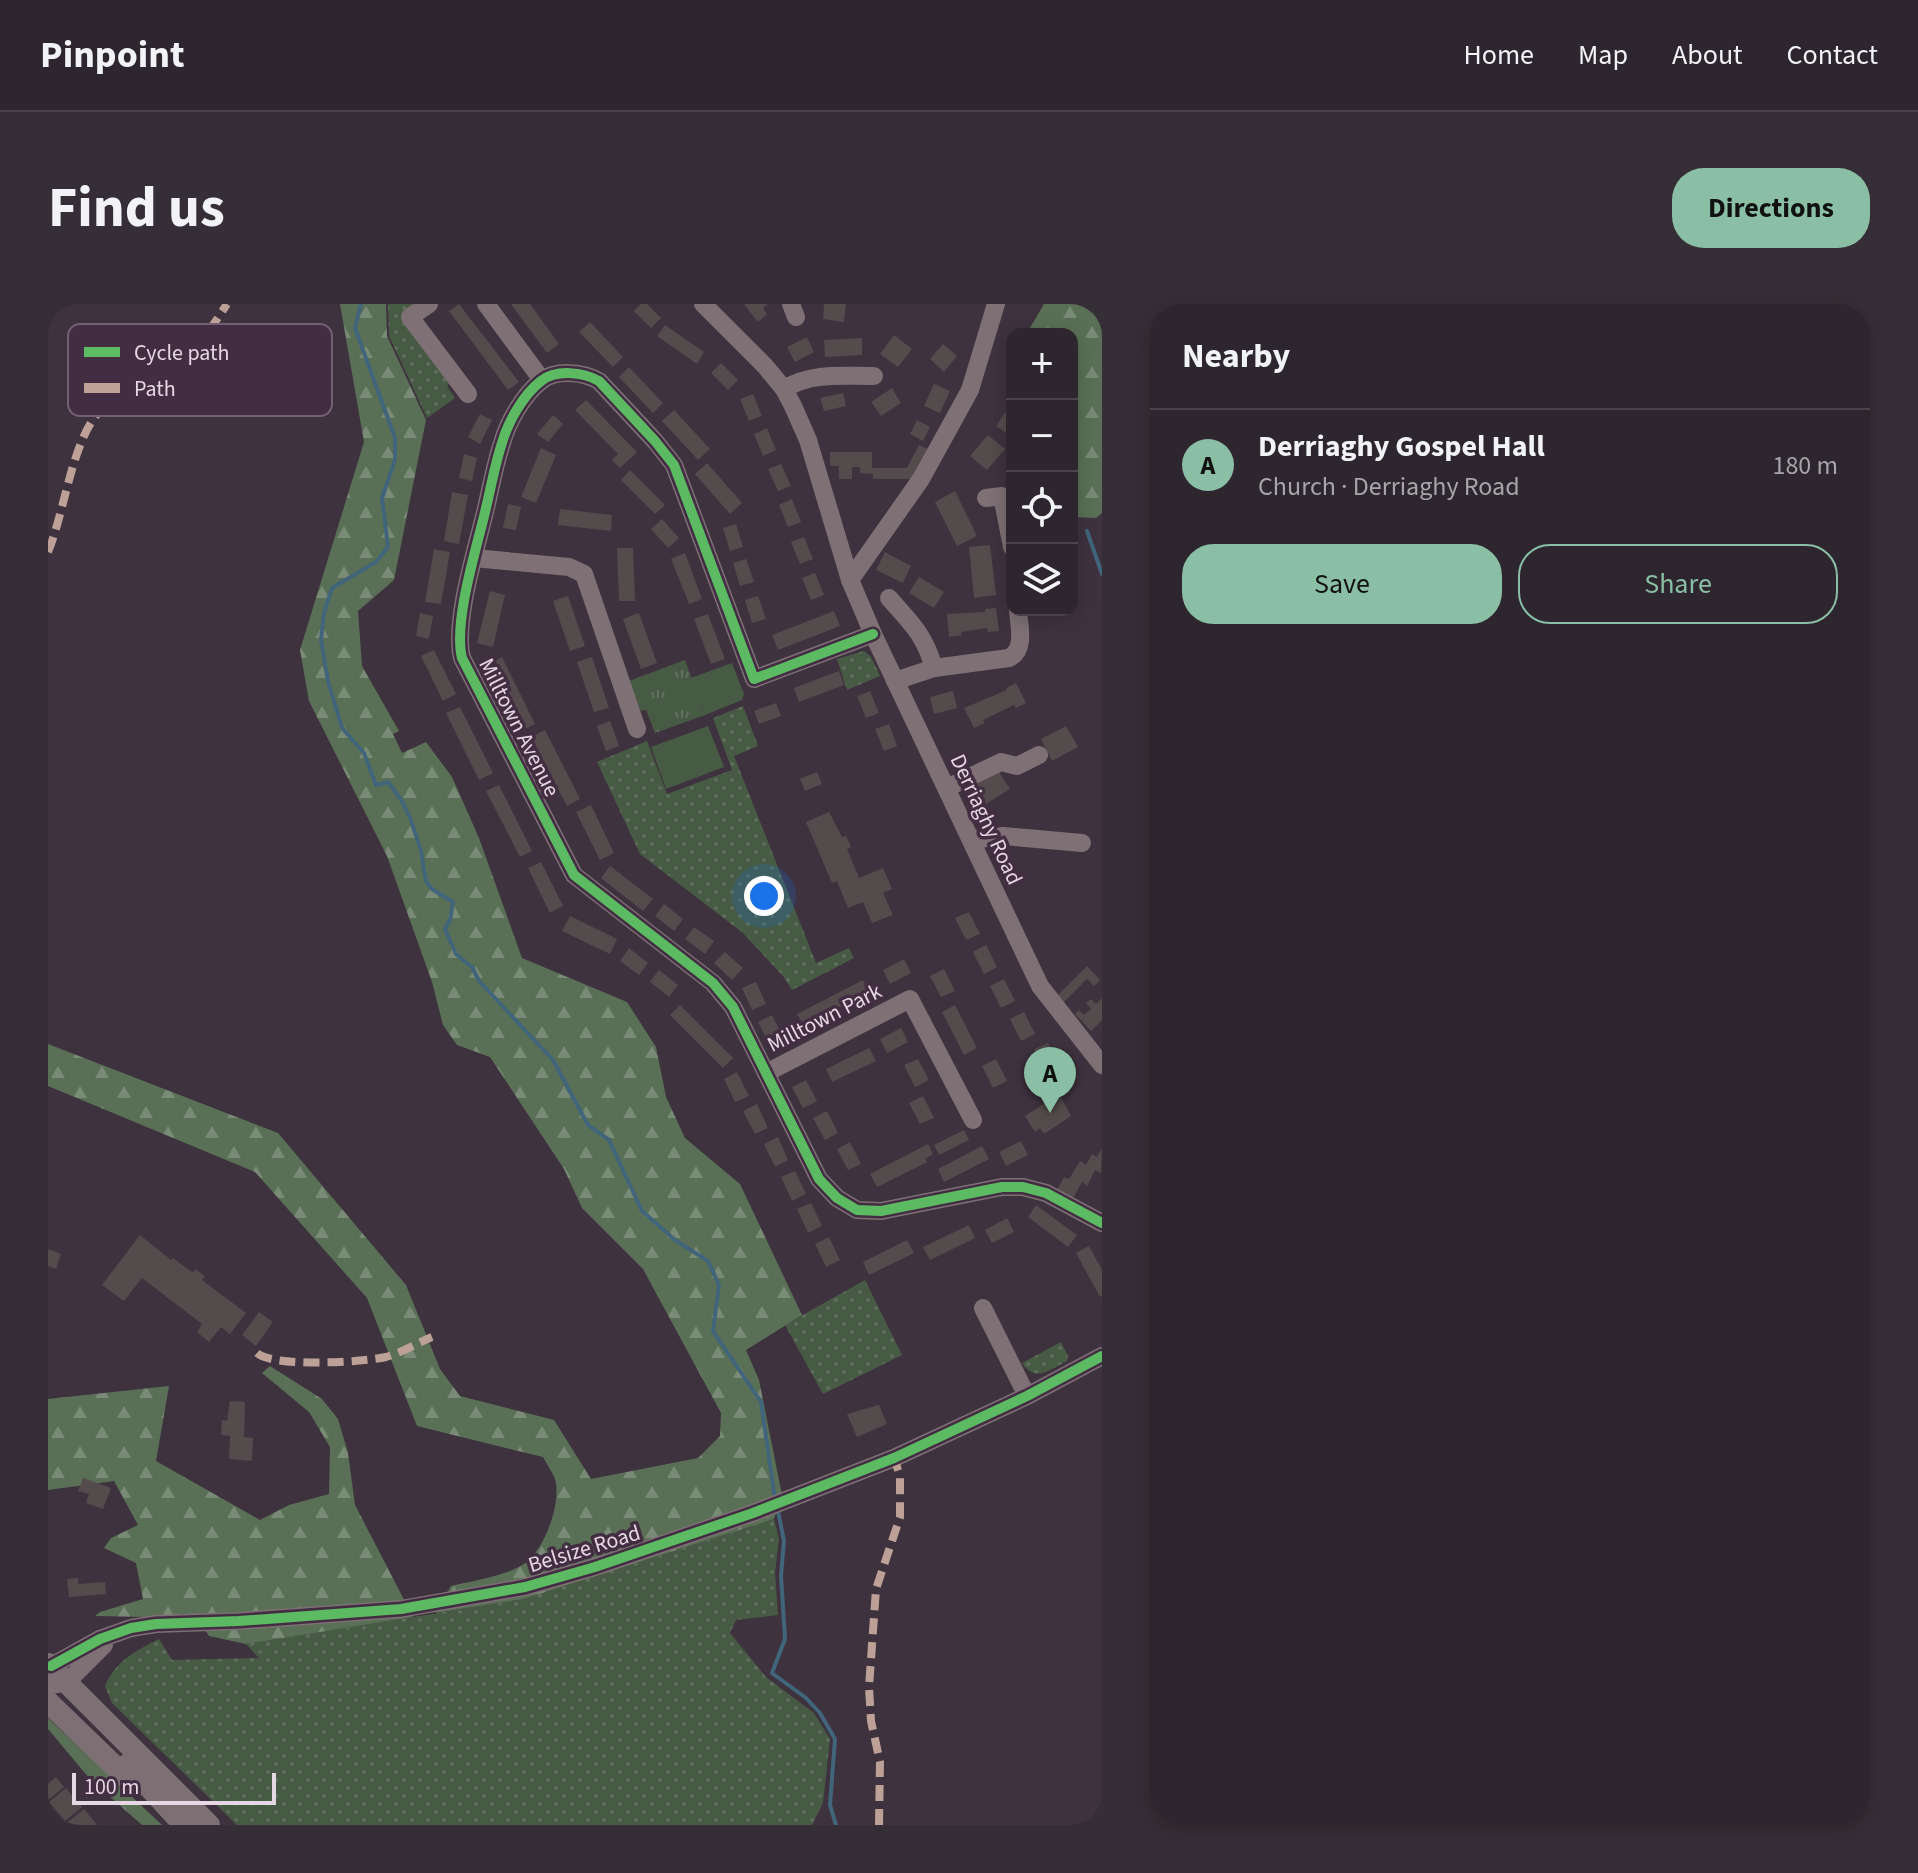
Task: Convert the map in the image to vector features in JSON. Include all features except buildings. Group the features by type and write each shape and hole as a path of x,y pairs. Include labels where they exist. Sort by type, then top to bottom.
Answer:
{"main road":[{"path":"51,1680 177,1825"},
{"path":"51,1680 184,1825"},
{"path":"51,1680 209,1825"}],"street":[{"path":"429,304 410,317 468,394"},
{"path":"486,304 542,380 575,373 599,381 674,465 754,679 873,634"},
{"name":"Derriaghy Road","path":"703,304 784,389 808,440 850,580 895,681 1040,986 1102,1065"},
{"path":"850,580 921,479 970,390 996,304"},
{"path":"784,389 813,376 874,376"},
{"path":"852,376 852,396"},
{"name":"Milltown Avenue","path":"542,380 521,404 502,441 474,558 458,643 462,658 574,875 713,983 733,1007 819,1179 837,1198 857,1210 881,1211 1002,1187 1023,1187 1046,1193 1102,1223"},
{"path":"986,498 1002,496 1011,544"},
{"path":"474,558 569,567 584,564 637,729"},
{"path":"889,598 921,634 934,668"},
{"path":"895,681 934,668 1016,655 1020,648 1018,616"},
{"path":"963,664 966,685"},
{"path":"947,788 1001,762 1017,766 1039,755"},
{"path":"972,840 1003,836 1082,843"},
{"name":"Milltown Park","path":"766,1073 910,999 973,1120"},
{"path":"983,1308 1027,1396"},
{"name":"Belsize Road","path":"51,1680 100,1639 156,1624 401,1609 509,1590 595,1567 753,1513 894,1458 1027,1396 1102,1356"}],"green space":[{"path":"340,304 386,304 387,336 426,420 394,580 358,611 362,666 399,731 393,734 402,753 426,742 452,777 479,838 522,958 627,1002 656,1047 666,1097 685,1138 740,1184 802,1315 746,1350 759,1380 782,1495 774,1519 524,1599 436,1613 451,1586 516,1568 538,1549 550,1526 556,1501 555,1479 543,1457 417,1426 367,1298 255,1172 48,1086 48,1044 278,1133 406,1285 440,1369 460,1396 554,1420 591,1479 698,1458 720,1436 721,1413 643,1269 582,1208 564,1169 490,1057 457,1045 443,1025 432,982 387,856 309,701 300,650 364,442"},
{"path":"388,304 423,304 406,317 452,382 447,386 455,398 427,418 389,336"},
{"path":"1044,304 1102,304 1102,513 1096,518 1078,517 1078,328 1030,328"},
{"path":"864,651 871,657 880,676 847,690 837,659"},
{"path":"685,660 705,715 655,733 646,710 641,711 629,681"},
{"path":"732,663 744,694 742,700 705,715 691,678"},
{"path":"743,706 758,746 734,756 816,963 849,948 854,958 792,990 743,933 640,854 597,762 647,741 667,794 732,770 713,718"},
{"path":"708,726 724,767 666,789 651,747"},
{"path":"865,1280 902,1355 823,1394 785,1325"},
{"path":"1061,1342 1068,1356 1067,1361 1055,1368 1037,1374 1022,1363"},
{"path":"270,1366 322,1399 338,1419 348,1453 355,1505 413,1617 246,1644 209,1636 198,1618 95,1616 143,1599 136,1563 104,1548 111,1538 138,1525 114,1481 48,1490 48,1399 169,1386 156,1461 260,1520 289,1505 329,1494 330,1447 309,1412 262,1373"},
{"path":"774,1519 779,1538 775,1573 778,1615 736,1620 730,1633 766,1677 814,1713 830,1739 823,1803 812,1825 237,1825 112,1703 105,1686 121,1663 159,1639 172,1660 259,1658 246,1644 524,1599"},
{"path":"48,1718 162,1825 142,1825 90,1779 48,1729"}],"waterway":[{"path":"361,304 355,328 395,438 395,460 382,498 388,547 376,562 332,588 324,613 321,640 328,681 342,728 364,753 376,785 388,782 402,801 421,851 426,881 432,889 453,902 445,929 456,954 472,967 479,981 553,1060 588,1125 609,1140 642,1211 675,1240 708,1261 719,1285 713,1331 761,1402 775,1499"},
{"path":"1087,531 1102,574"},
{"path":"778,1511 784,1541 781,1576 785,1639 772,1673 806,1698 820,1713 835,1739 830,1805 836,1825"}],"marked path":[{"path":"214,324 227,304"},
{"path":"48,552 82,440 96,416"},
{"path":"257,1353 281,1361 359,1361 392,1355 432,1337"},
{"path":"879,1825 880,1762 871,1721 869,1687 876,1589 900,1517 900,1476 894,1458"}],"cycle path":[{"path":"873,634 754,679 674,465 655,441 599,381 585,376 562,373 547,377 534,387 517,409 495,467 467,584 460,643 462,658 574,875 713,983 733,1007 819,1179 837,1198 857,1210 881,1211 1002,1187 1023,1187 1046,1193 1102,1223"},
{"path":"51,1666 100,1639 131,1628 401,1609 525,1587 595,1567 753,1513 894,1458 1027,1396 1102,1356"}],"place":[{"name":"Derriaghy Gospel Hall","path":"1050,1113"}]}
